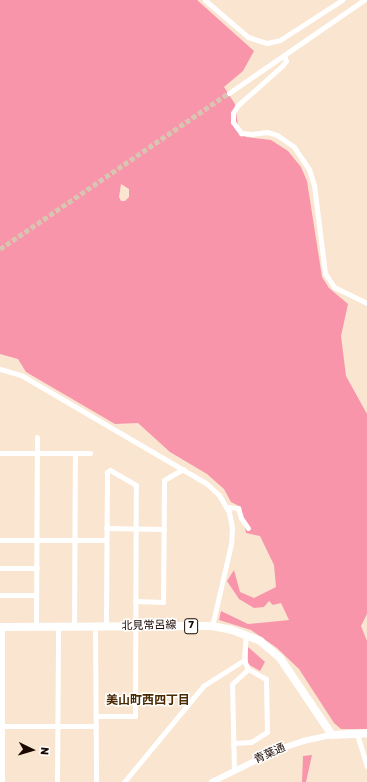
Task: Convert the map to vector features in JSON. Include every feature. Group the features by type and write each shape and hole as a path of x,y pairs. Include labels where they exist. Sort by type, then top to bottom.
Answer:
{"main road":[{"name":"北見常呂線","path":"1,627 212,626 246,634 270,648 285,663 332,735"},
{"path":"332,735 367,734"}],"street":[{"path":"205,0 248,37 267,43 280,40 342,0"},
{"path":"229,93 364,0"},
{"path":"284,55 286,61 282,66 238,104 233,113 233,122 241,133 252,134 266,132 277,135 294,147 309,169 314,185 325,273 334,287 367,304"},
{"path":"0,369 20,375 206,483 219,496 226,507 232,527 231,544 212,626"},
{"path":"36,627 37,437"},
{"path":"0,453 90,453"},
{"path":"74,627 75,453"},
{"path":"96,716 135,716 136,485 110,470 106,472 106,627"},
{"path":"135,601 163,602 164,480 183,470"},
{"path":"226,507 238,508 240,518 248,528"},
{"path":"106,528 164,529"},
{"path":"0,540 106,540"},
{"path":"0,568 37,568"},
{"path":"0,595 36,595"},
{"path":"1,627 2,782"},
{"path":"57,782 58,627"},
{"path":"95,627 96,782"},
{"path":"233,743 251,742 267,732 266,679 248,669 244,660 246,634"},
{"path":"124,782 203,686 244,660"},
{"path":"234,770 232,684 248,669"},
{"path":"2,726 96,726"},
{"path":"357,734 367,768"},
{"name":"青葉通","path":"212,782 234,770 297,743 332,735"}],"shaded area":[{"path":"0,0 197,0 254,51 243,71 224,87 235,104 238,126 246,137 271,140 288,151 301,167 307,181 322,277 329,288 348,304 341,336 346,376 367,414 367,614 361,626 367,641 367,729 341,729 334,723 299,669 277,648 251,630 219,620 221,611 248,624 289,620 281,603 273,605 269,601 264,607 254,608 239,599 227,581 234,570 240,592 254,598 276,587 274,565 260,536 246,533 241,507 231,502 224,489 207,474 170,452 138,423 115,424 26,372 18,359 0,354","holes":["121,184 129,189 129,197 125,201 121,201 119,197"]},
{"path":"248,647 265,662 260,671 248,664"},
{"path":"312,755 306,782 302,782 303,756"}],"tunnel":[{"path":"0,249 229,93"}],"district":[{"name":"美山町西四丁目","path":"148,701"}]}
